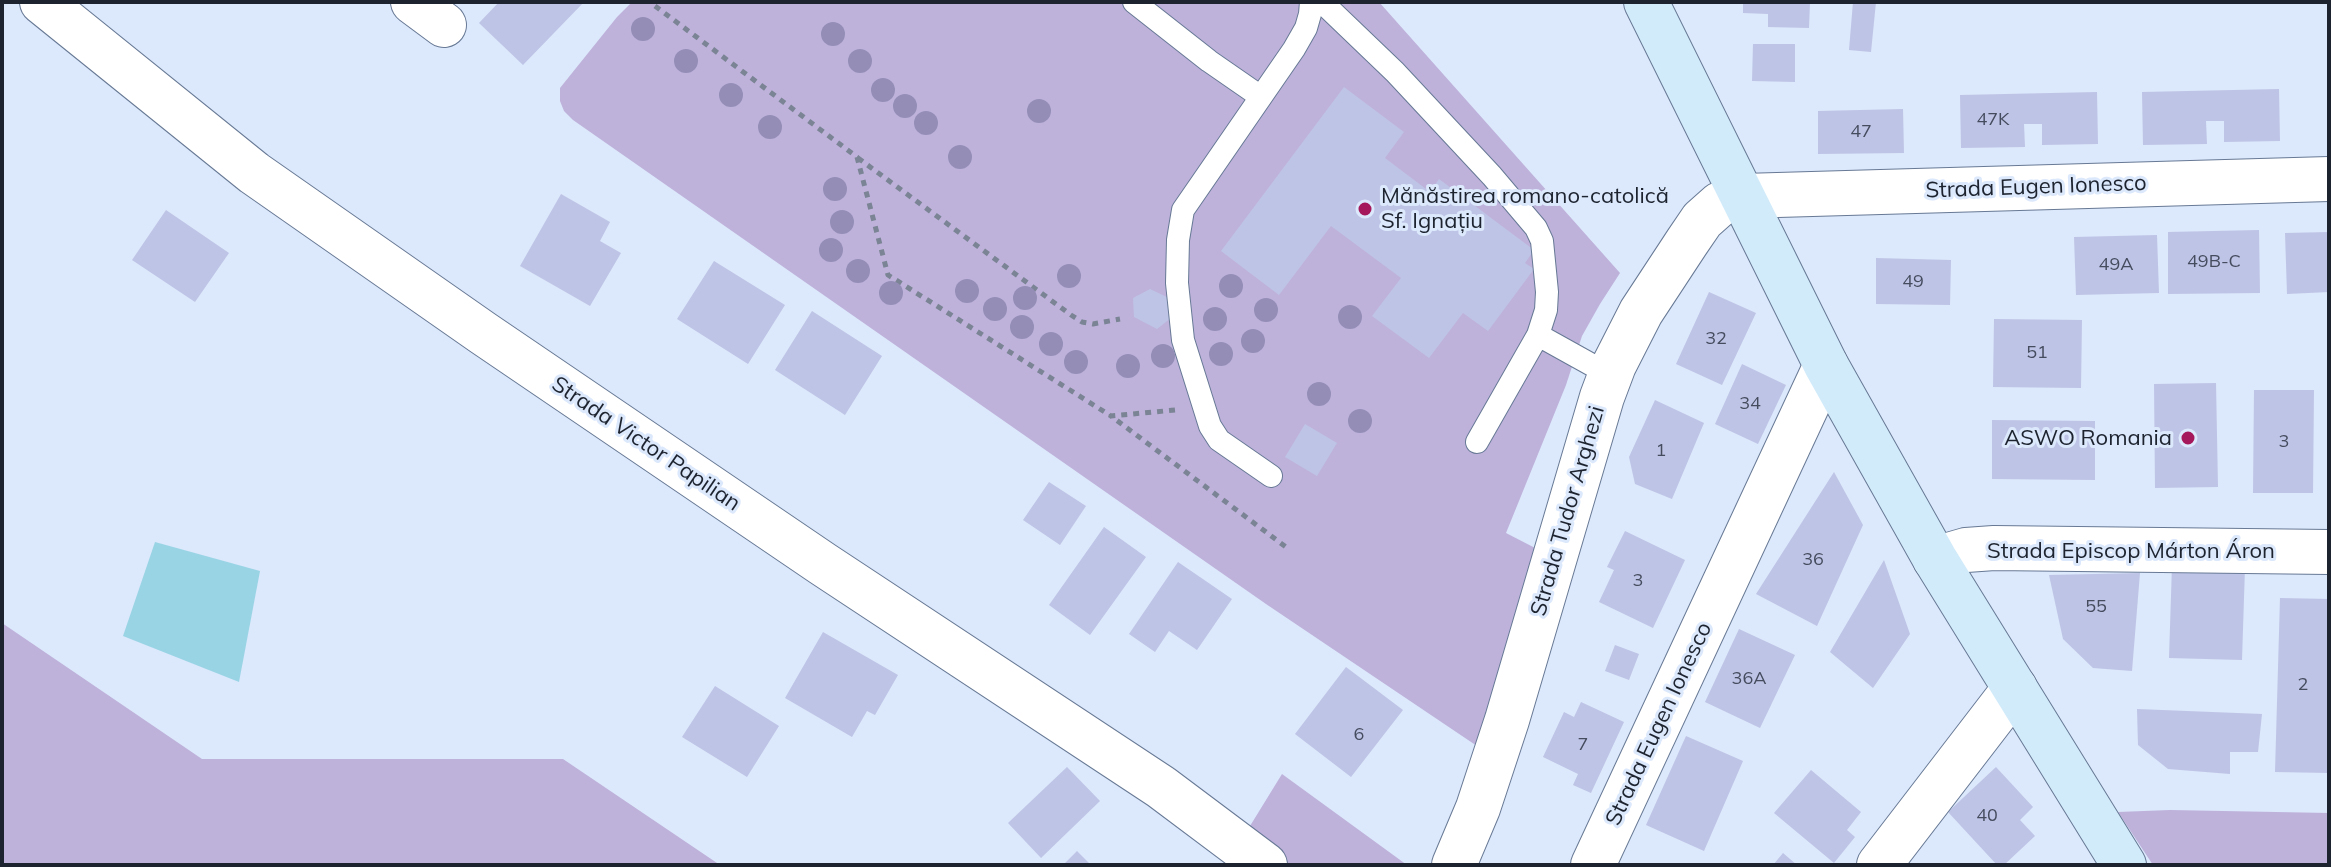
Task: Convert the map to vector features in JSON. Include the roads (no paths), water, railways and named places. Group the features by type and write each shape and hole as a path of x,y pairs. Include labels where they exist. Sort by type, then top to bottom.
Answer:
{"street":[{"name":"Strada Victor Papilian","path":"42,2 254,173 823,564 1161,787 1265,865"},
{"path":"1646,2 1826,365 1935,559 2124,865"},
{"name":"Strada Eugen Ionesco","path":"1743,196 2329,179"},
{"name":"Strada Tudor Arghezi","path":"1454,865 1478,808 1507,720 1610,375 1641,312 1702,220 1720,204 1743,196"},
{"name":"Strada Eugen Ionesco","path":"1593,865 1826,365"},
{"name":"Strada Episcop Márton Áron","path":"1935,559 1966,550 1994,548 2329,552"},
{"path":"1879,865 2015,688"}],"lane":[{"path":"1134,2 1261,97"},
{"path":"1271,476 1219,440 1210,426 1183,340 1177,283 1178,240 1183,210 1306,28 1311,2"},
{"path":"1322,2 1395,72 1492,176 1536,228 1542,241 1547,292 1546,310 1538,335 1477,442"},
{"path":"1538,335 1610,375"}],"water":[{"path":"155,542 260,571 239,682 123,636"}],"place":[{"name":"Mănăstirea romano-catolică Sf. Ignațiu","path":"1365,209"},
{"name":"ASWO Romania","path":"2188,438"}]}
